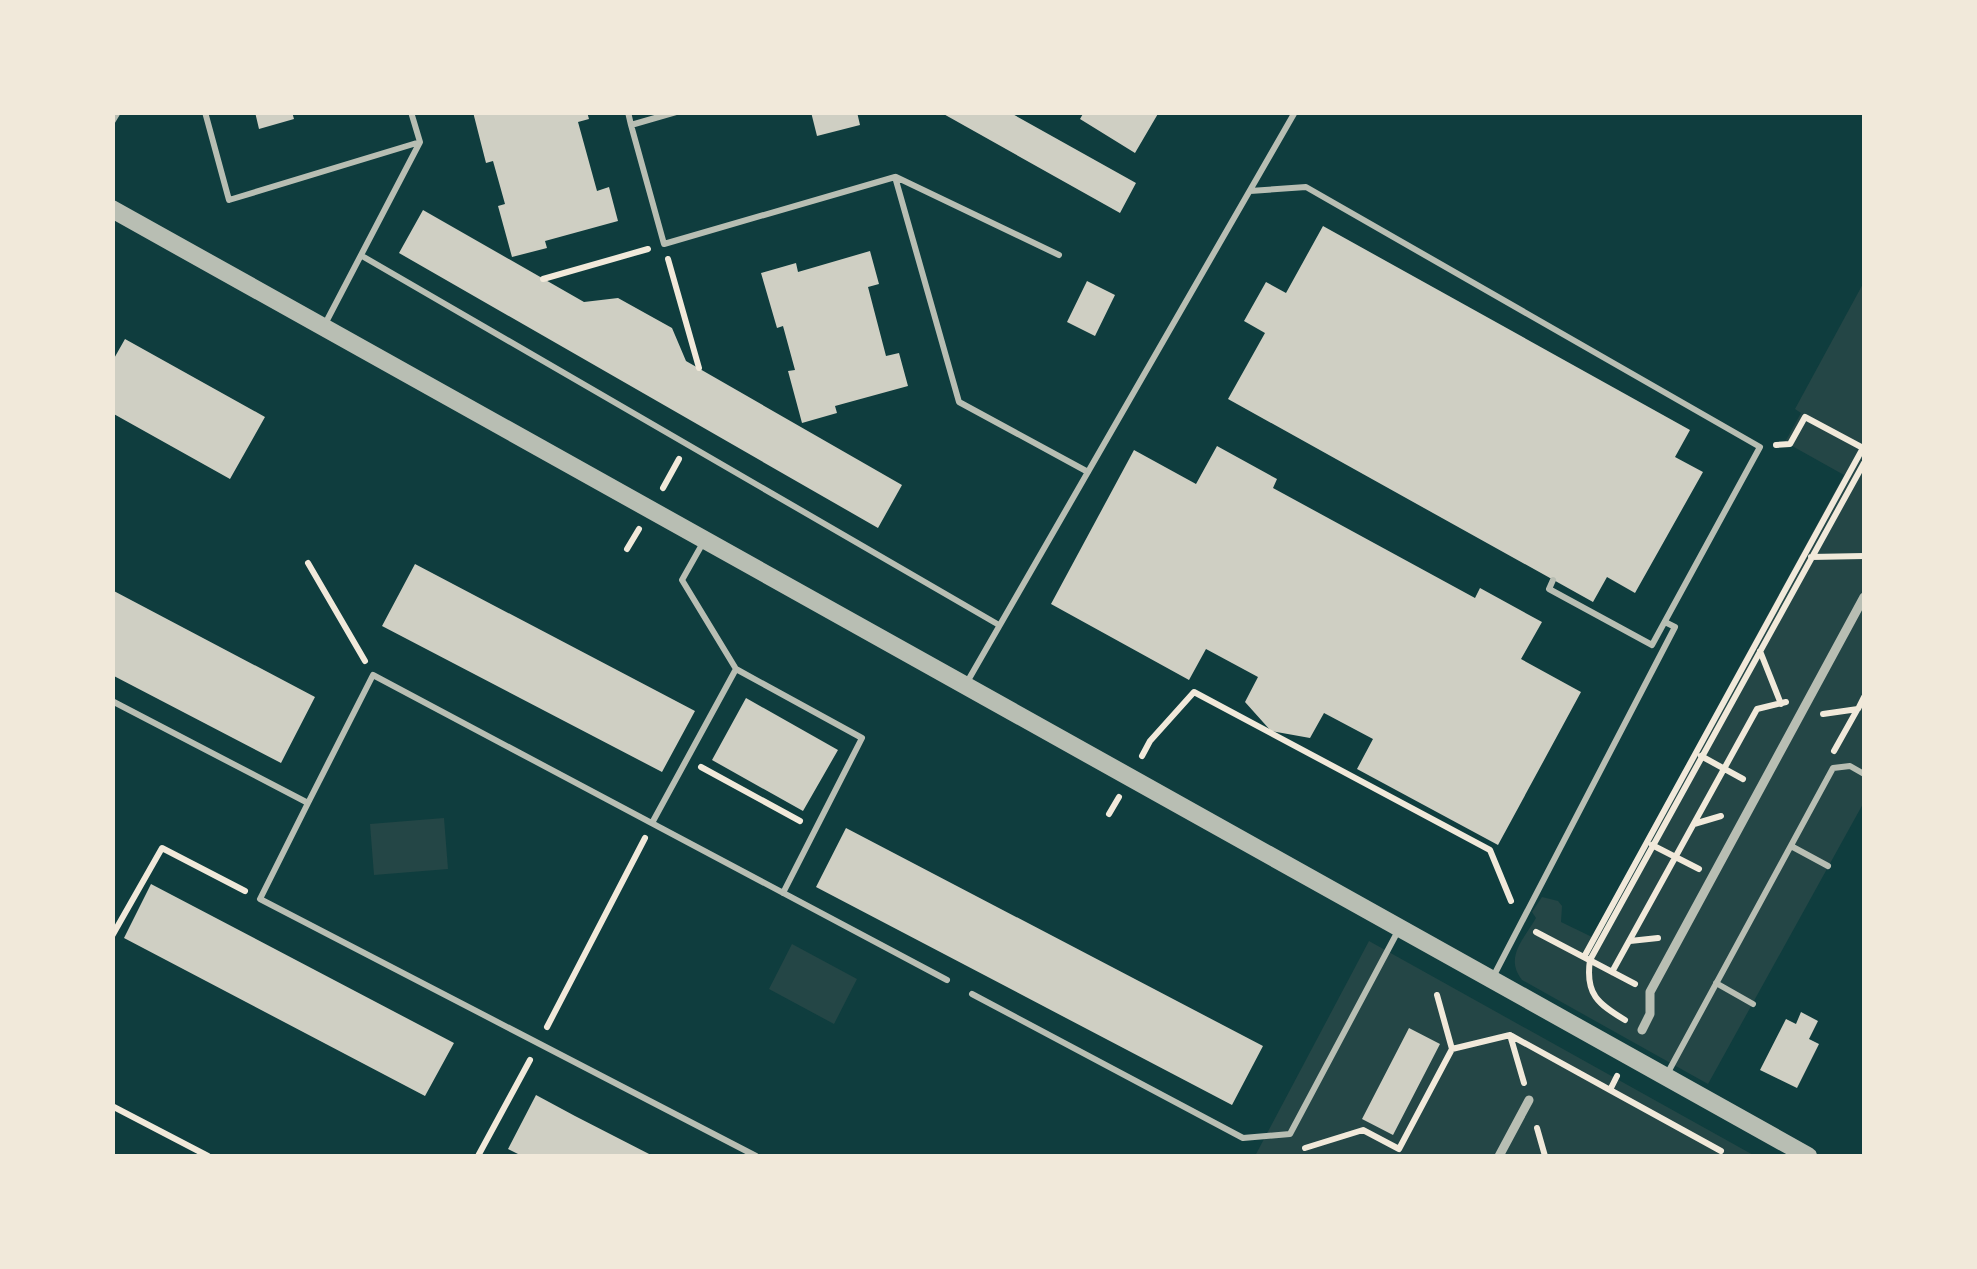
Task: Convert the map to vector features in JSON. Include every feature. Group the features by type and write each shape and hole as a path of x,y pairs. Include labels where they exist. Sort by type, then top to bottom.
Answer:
{"street":[{"path":"112,208 1808,1156"},
{"path":"1642,1030 1650,1014 1650,992 1864,597"},
{"path":"1499,1156 1529,1100"}],"lane":[{"path":"112,122 118,112"},
{"path":"205,112 230,200 420,142"},
{"path":"324,327 420,142 411,112"},
{"path":"628,112 664,244 895,177 1060,255"},
{"path":"632,125 676,112"},
{"path":"965,685 1296,112"},
{"path":"895,177 960,402 1088,472"},
{"path":"1250,191 1306,188 1760,446 1652,645 1549,590 1554,580"},
{"path":"362,256 999,625"},
{"path":"704,540 682,580 736,668 862,738 782,893"},
{"path":"1491,980 1675,627 1664,622"},
{"path":"652,823 736,668"},
{"path":"756,1156 260,899 373,675 946,980"},
{"path":"112,700 308,802"},
{"path":"1665,1077 1834,768 1850,766 1864,774"},
{"path":"1791,846 1828,866"},
{"path":"972,994 1244,1138 1290,1134 1400,929"},
{"path":"1716,984 1753,1004"}],"path":[{"path":"543,279 664,244 699,368"},
{"path":"1642,1030 1600,1005 1588,976 1587,959 1864,448 1806,417 1790,444 1760,446"},
{"path":"1699,755 1864,463"},
{"path":"1804,557 1864,556"},
{"path":"308,563 373,675"},
{"path":"1109,814 1150,741 1194,692 1490,850 1520,924 1650,992"},
{"path":"1612,972 1757,709 1812,696"},
{"path":"1834,768 1833,754 1864,696"},
{"path":"1800,717 1858,708"},
{"path":"1699,755 1761,789"},
{"path":"687,760 815,829"},
{"path":"478,1156 652,823"},
{"path":"1650,844 1713,876"},
{"path":"112,936 162,848 260,899"},
{"path":"1294,1151 1363,1130 1401,1153 1452,1049 1437,995"},
{"path":"1452,1049 1510,1035 1610,1090"},
{"path":"1510,1035 1529,1100"},
{"path":"112,1106 208,1156"},
{"path":"1708,1156 1722,1151"}],"shaded area":[{"path":"1864,282 1864,802 1708,1084 1522,980 1515,956 1536,918 1532,912 1542,897 1562,906 1561,922 1592,937 1844,475 1785,442 1801,413 1795,409"},
{"path":"444,818 448,869 374,875 370,824"},
{"path":"1369,941 1755,1156 1255,1156"},
{"path":"792,944 857,979 834,1024 769,989"}],"building":[{"path":"255,112 292,112 294,119 259,129"},
{"path":"473,112 587,112 589,119 578,122 597,191 609,187 618,221 545,241 547,248 512,257 498,206 505,204 493,161 486,163"},
{"path":"811,112 857,112 860,125 817,136"},
{"path":"940,112 1009,112 1136,183 1120,213"},
{"path":"1084,112 1159,112 1135,153 1080,119"},
{"path":"423,210 584,302 618,298 672,328 686,361 902,485 878,528 399,253"},
{"path":"1323,226 1690,430 1675,457 1703,472 1635,593 1607,577 1593,602 1228,399 1265,333 1244,321 1266,282 1286,293"},
{"path":"870,251 879,284 868,287 886,356 899,353 908,386 835,406 837,413 802,423 788,371 795,370 783,326 777,328 761,273 796,263 798,272"},
{"path":"1087,281 1115,295 1095,336 1067,322"},
{"path":"125,339 265,417 230,479 112,413 112,362"},
{"path":"1217,446 1277,479 1273,488 1475,598 1480,588 1542,622 1521,659 1581,692 1498,845 1357,769 1373,739 1324,713 1310,738 1271,731 1245,702 1258,677 1206,649 1189,680 1051,604 1134,450 1196,484"},
{"path":"415,564 695,711 662,772 382,626"},
{"path":"112,590 315,697 281,763 112,675"},
{"path":"746,698 838,750 803,811 712,760"},
{"path":"846,828 1263,1046 1232,1105 816,887"},
{"path":"151,884 454,1043 425,1096 124,938"},
{"path":"1801,1012 1818,1021 1809,1039 1819,1044 1797,1088 1760,1070 1786,1019 1796,1024"},
{"path":"1409,1028 1440,1044 1393,1135 1362,1119"},
{"path":"536,1095 653,1156 522,1156 508,1149"}]}
